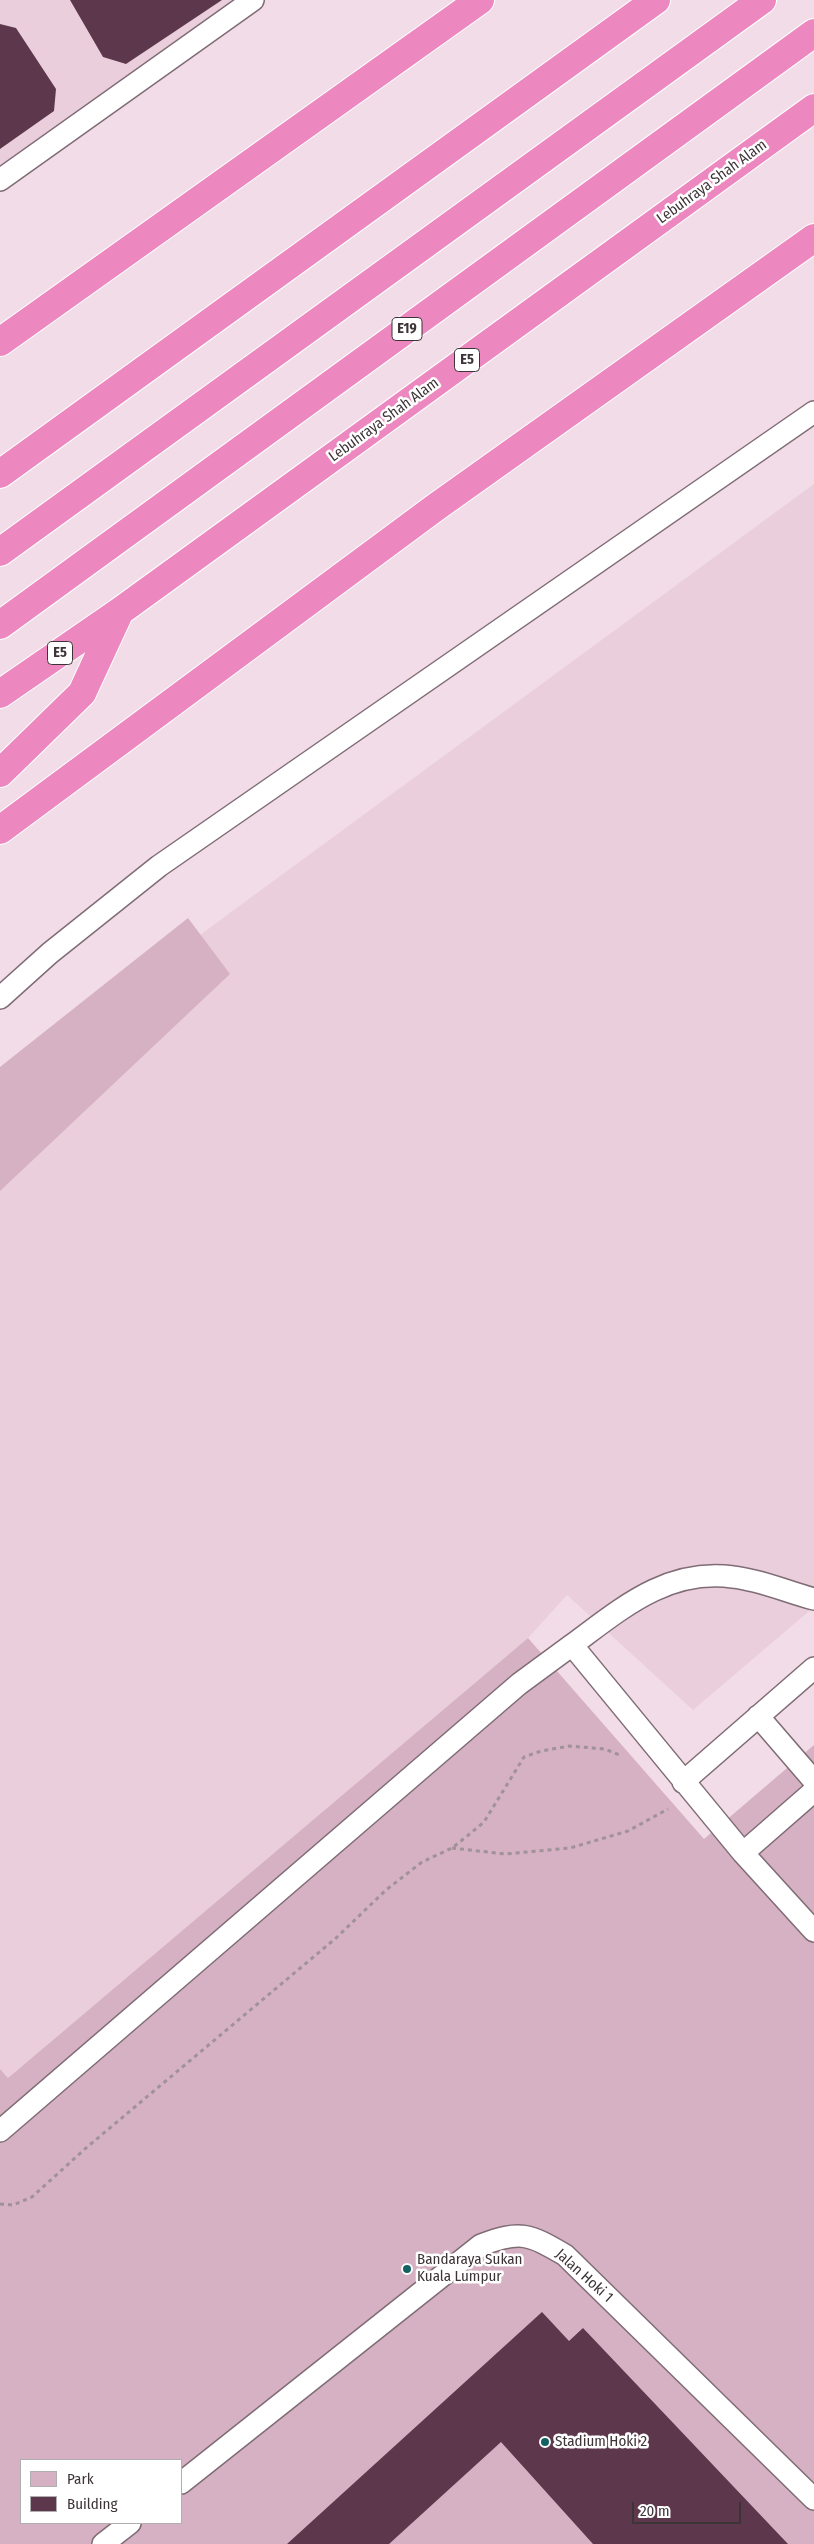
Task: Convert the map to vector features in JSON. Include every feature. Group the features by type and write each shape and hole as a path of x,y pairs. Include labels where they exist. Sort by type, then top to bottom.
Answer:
{"highway":[{"path":"0,342 480,0"},
{"path":"0,474 12,453 656,0"},
{"path":"0,552 762,0"},
{"name":"E19","path":"0,625 814,33"},
{"name":"Lebuhraya Shah Alam","path":"0,694 119,612 814,108"},
{"path":"0,830 436,507 814,238"},
{"path":"0,773 82,693 119,612"}],"lane":[{"path":"0,180 253,0"},
{"path":"0,998 50,953 160,866 814,412"},
{"path":"0,2131 519,1684 647,1593 683,1578 732,1576 814,1599"},
{"path":"572,1645 743,1853 814,1931"},
{"path":"683,1782 814,1668"},
{"path":"758,1716 814,1781"},
{"path":"743,1853 814,1791"},
{"name":"Jalan Hoki 1","path":"182,2481 481,2245 507,2235 536,2238 565,2255 814,2499"},
{"path":"103,2544 129,2524"}],"path":[{"path":"0,2204 13,2206 32,2197 86,2148 336,1938 386,1890 422,1862 452,1848 484,1822 524,1758 541,1751 569,1746 605,1749 631,1759"},
{"path":"452,1848 505,1854 570,1848 628,1831 670,1808"}],"shaded area":[{"path":"0,0 239,0 0,170"},
{"path":"814,484 814,1607 693,1710 567,1595 528,1638 8,2078 0,2069 0,1098 110,1001"}],"green space":[{"path":"188,918 230,974 0,1191 0,1067"},
{"name":"Bandaraya Sukan Kuala Lumpur","path":"528,1638 704,1839 814,1745 814,2544 0,2544 0,2069 8,2078"}],"building":[{"path":"70,0 222,0 126,64 103,57"},
{"path":"0,24 16,28 56,89 54,111 0,149"},
{"name":"Stadium Hoki 2","path":"542,2312 569,2341 583,2328 788,2544 593,2544 501,2442 389,2544 287,2544"}],"place":[{"name":"Bandaraya Sukan Kuala Lumpur","path":"407,2269"},
{"name":"Stadium Hoki 2","path":"545,2442"}]}
